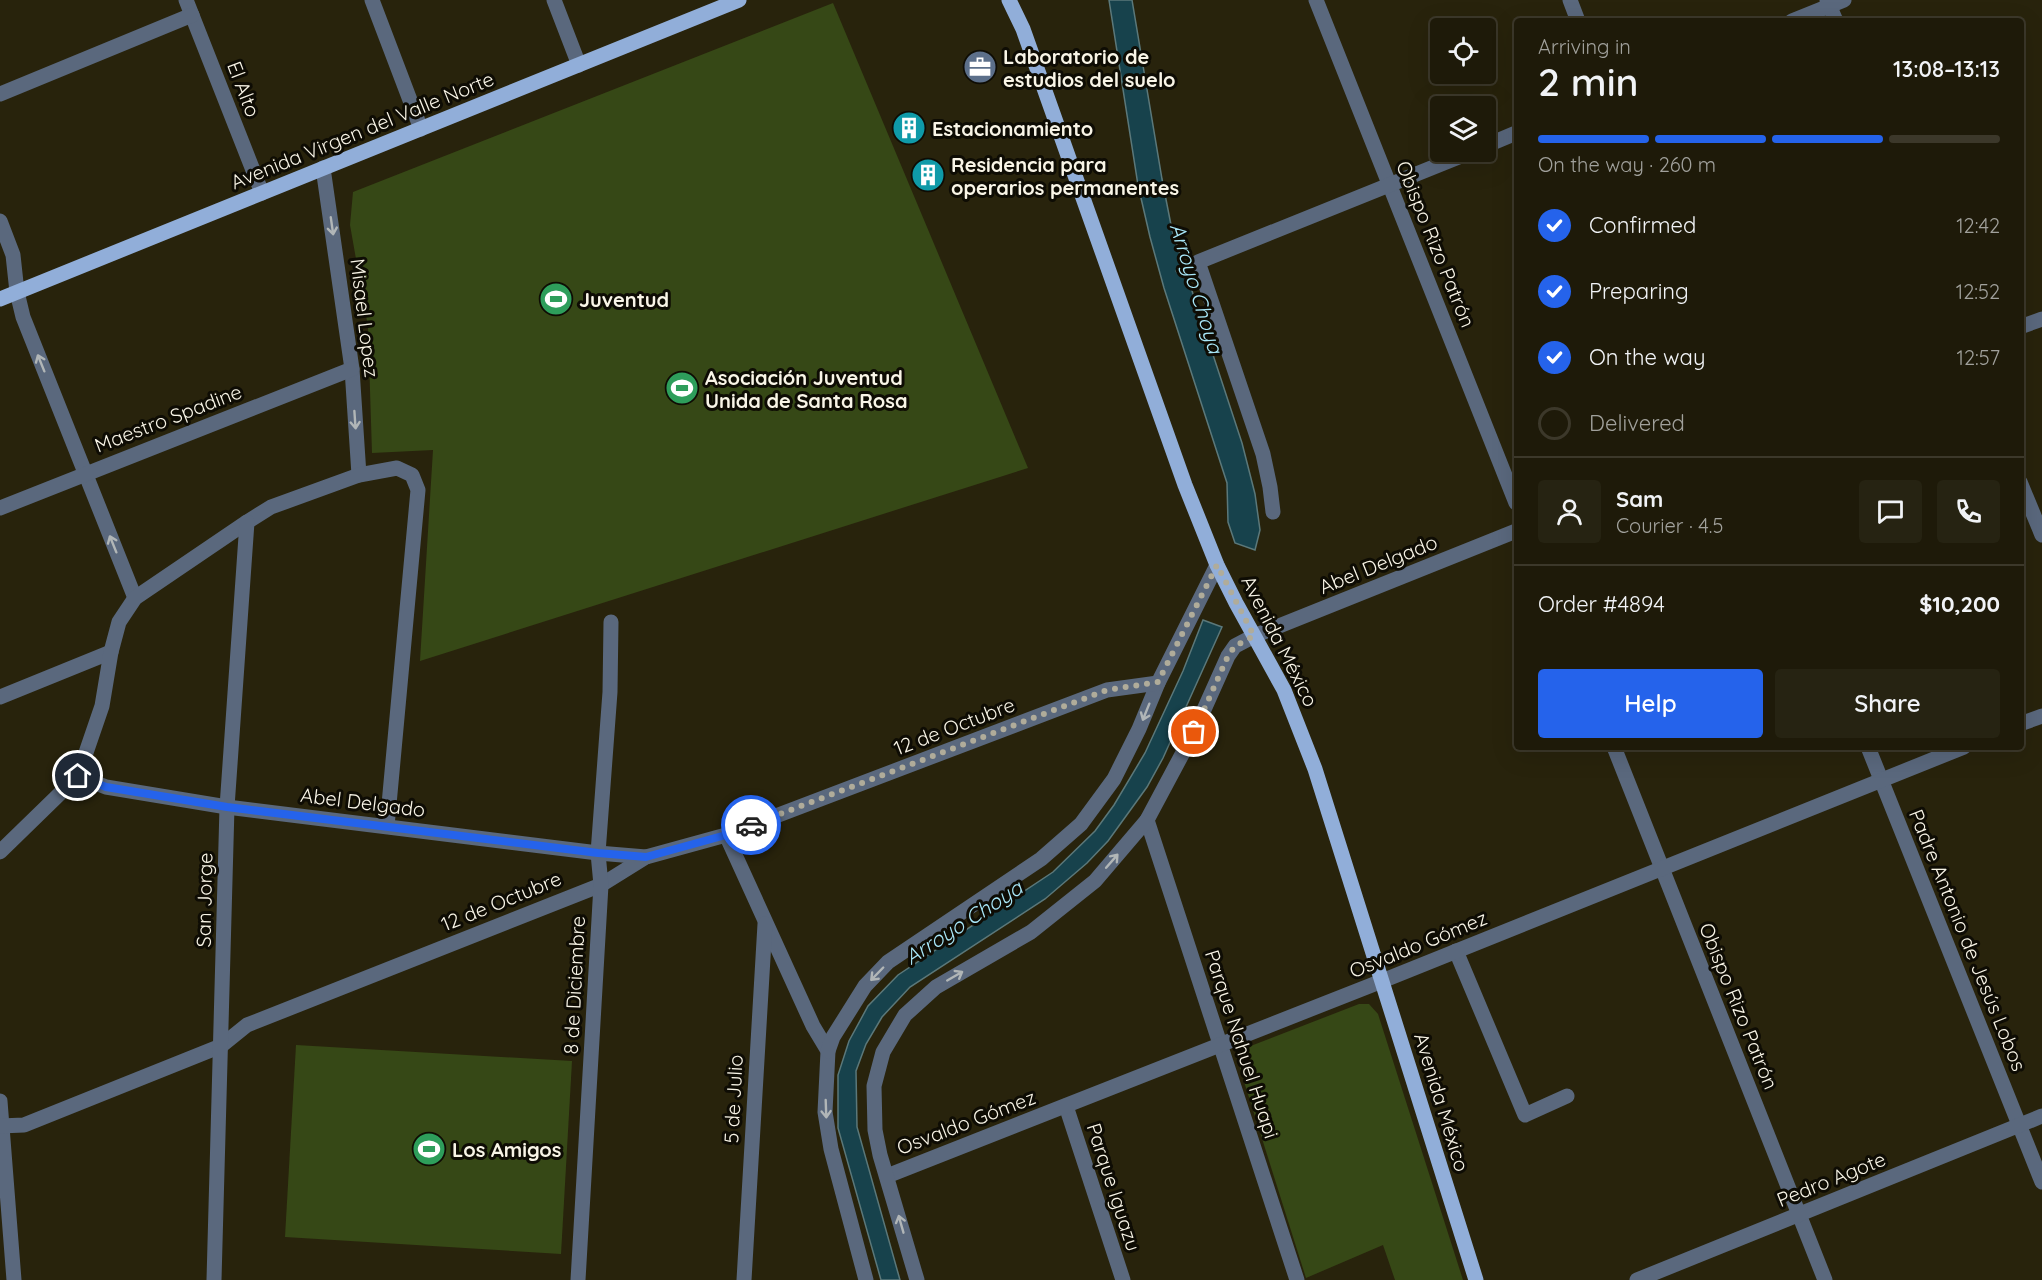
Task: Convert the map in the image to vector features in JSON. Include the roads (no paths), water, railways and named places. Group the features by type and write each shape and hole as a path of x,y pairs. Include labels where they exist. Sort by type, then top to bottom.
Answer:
{"main road":[{"name":"Avenida Virgen del Valle Norte","path":"0,299 737,0"},
{"name":"Avenida México","path":"1009,0 1023,29 1185,484 1217,565 1284,690 1300,727 1476,1280"},
{"name":"Avenida México","path":"1018,0 1023,29"}],"street":[{"name":"El Alto","path":"186,0 262,193"},
{"path":"372,0 421,129"},
{"path":"554,0 579,65"},
{"name":"Obispo Rizo Patrón","path":"1316,0 1514,498"},
{"path":"1570,0 1577,18"},
{"path":"1799,18 1834,2 1836,18"},
{"path":"0,94 192,15"},
{"path":"1496,141 1514,134"},
{"path":"1273,512 1263,454 1198,262 1446,162"},
{"name":"Misael Lopez","path":"323,168 352,369 359,475"},
{"path":"0,221 14,255 22,317 135,598"},
{"path":"2024,326 2042,319"},
{"name":"Maestro Spadine","path":"0,508 352,369"},
{"path":"0,852 78,776 102,706 111,652 119,622 135,598 271,507 359,475 397,468 412,475 418,490 387,826"},
{"path":"2024,492 2042,536"},
{"name":"San Jorge","path":"214,1280 227,807 247,522"},
{"name":"Abel Delgado","path":"917,1280 886,1176 875,1130 874,1086 883,1052 905,1016 936,987 1031,932 1095,881 1147,820 1194,732 1228,656 1235,646 1254,636 1514,532"},
{"path":"866,1280 831,1149 825,1112 828,1051 833,1037 865,986 888,962 1041,859 1081,824 1113,779 1139,729 1158,682 1217,565"},
{"name":"8 de Diciembre","path":"578,1280 601,885 598,853 610,692 611,622"},
{"path":"0,697 111,652"},
{"name":"12 de Octubre","path":"1,1126 24,1125 221,1046 247,1026 601,885 646,857 726,835 1107,690 1158,682"},
{"path":"2024,723 2042,716"},
{"name":"Obispo Rizo Patrón","path":"1615,750 1825,1280"},
{"name":"Padre Antonio de Jesús Lobos","path":"1869,750 2042,1182"},
{"name":"Osvaldo Gómez","path":"886,1176 1382,981 1957,750"},
{"name":"Abel Delgado","path":"78,776 106,787 227,807 646,857"},
{"name":"Parque Nahuel Huapi","path":"1147,820 1297,1280"},
{"path":"726,835 813,1026 828,1051"},
{"name":"5 de Julio","path":"744,1280 765,921"},
{"path":"1456,951 1525,1114 1567,1096"},
{"path":"0,1101 14,1280"},
{"name":"Parque Iguazu","path":"1066,1106 1122,1280"},
{"name":"Pedro Agote","path":"1636,1280 2042,1116"}],"water":[{"path":"1109,0 1132,0 1172,230 1242,443 1255,494 1260,530 1255,550 1235,543 1228,522 1227,483 1164,288 1150,237 1138,185"},
{"path":"1203,620 1222,627 1163,758 1147,787 1108,841 1087,863 1045,899 910,987 882,1017 866,1044 856,1071 857,1127 900,1280 881,1280 838,1128 838,1075 849,1041 868,1006 898,975 1053,872 1095,831 1114,805 1145,753 1183,671"}],"waterway":[{"name":"Arroyo Choya","path":"1178,271 1197,263"}],"place":[{"name":"Laboratorio de estudios del suelo","path":"980,67"},
{"name":"Estacionamiento","path":"909,128"},
{"name":"Residencia para operarios permanentes","path":"928,175"},
{"name":"Juventud","path":"556,299"},
{"name":"Asociación Juventud Unida de Santa Rosa","path":"682,388"},
{"name":"Los Amigos","path":"429,1149"}]}
